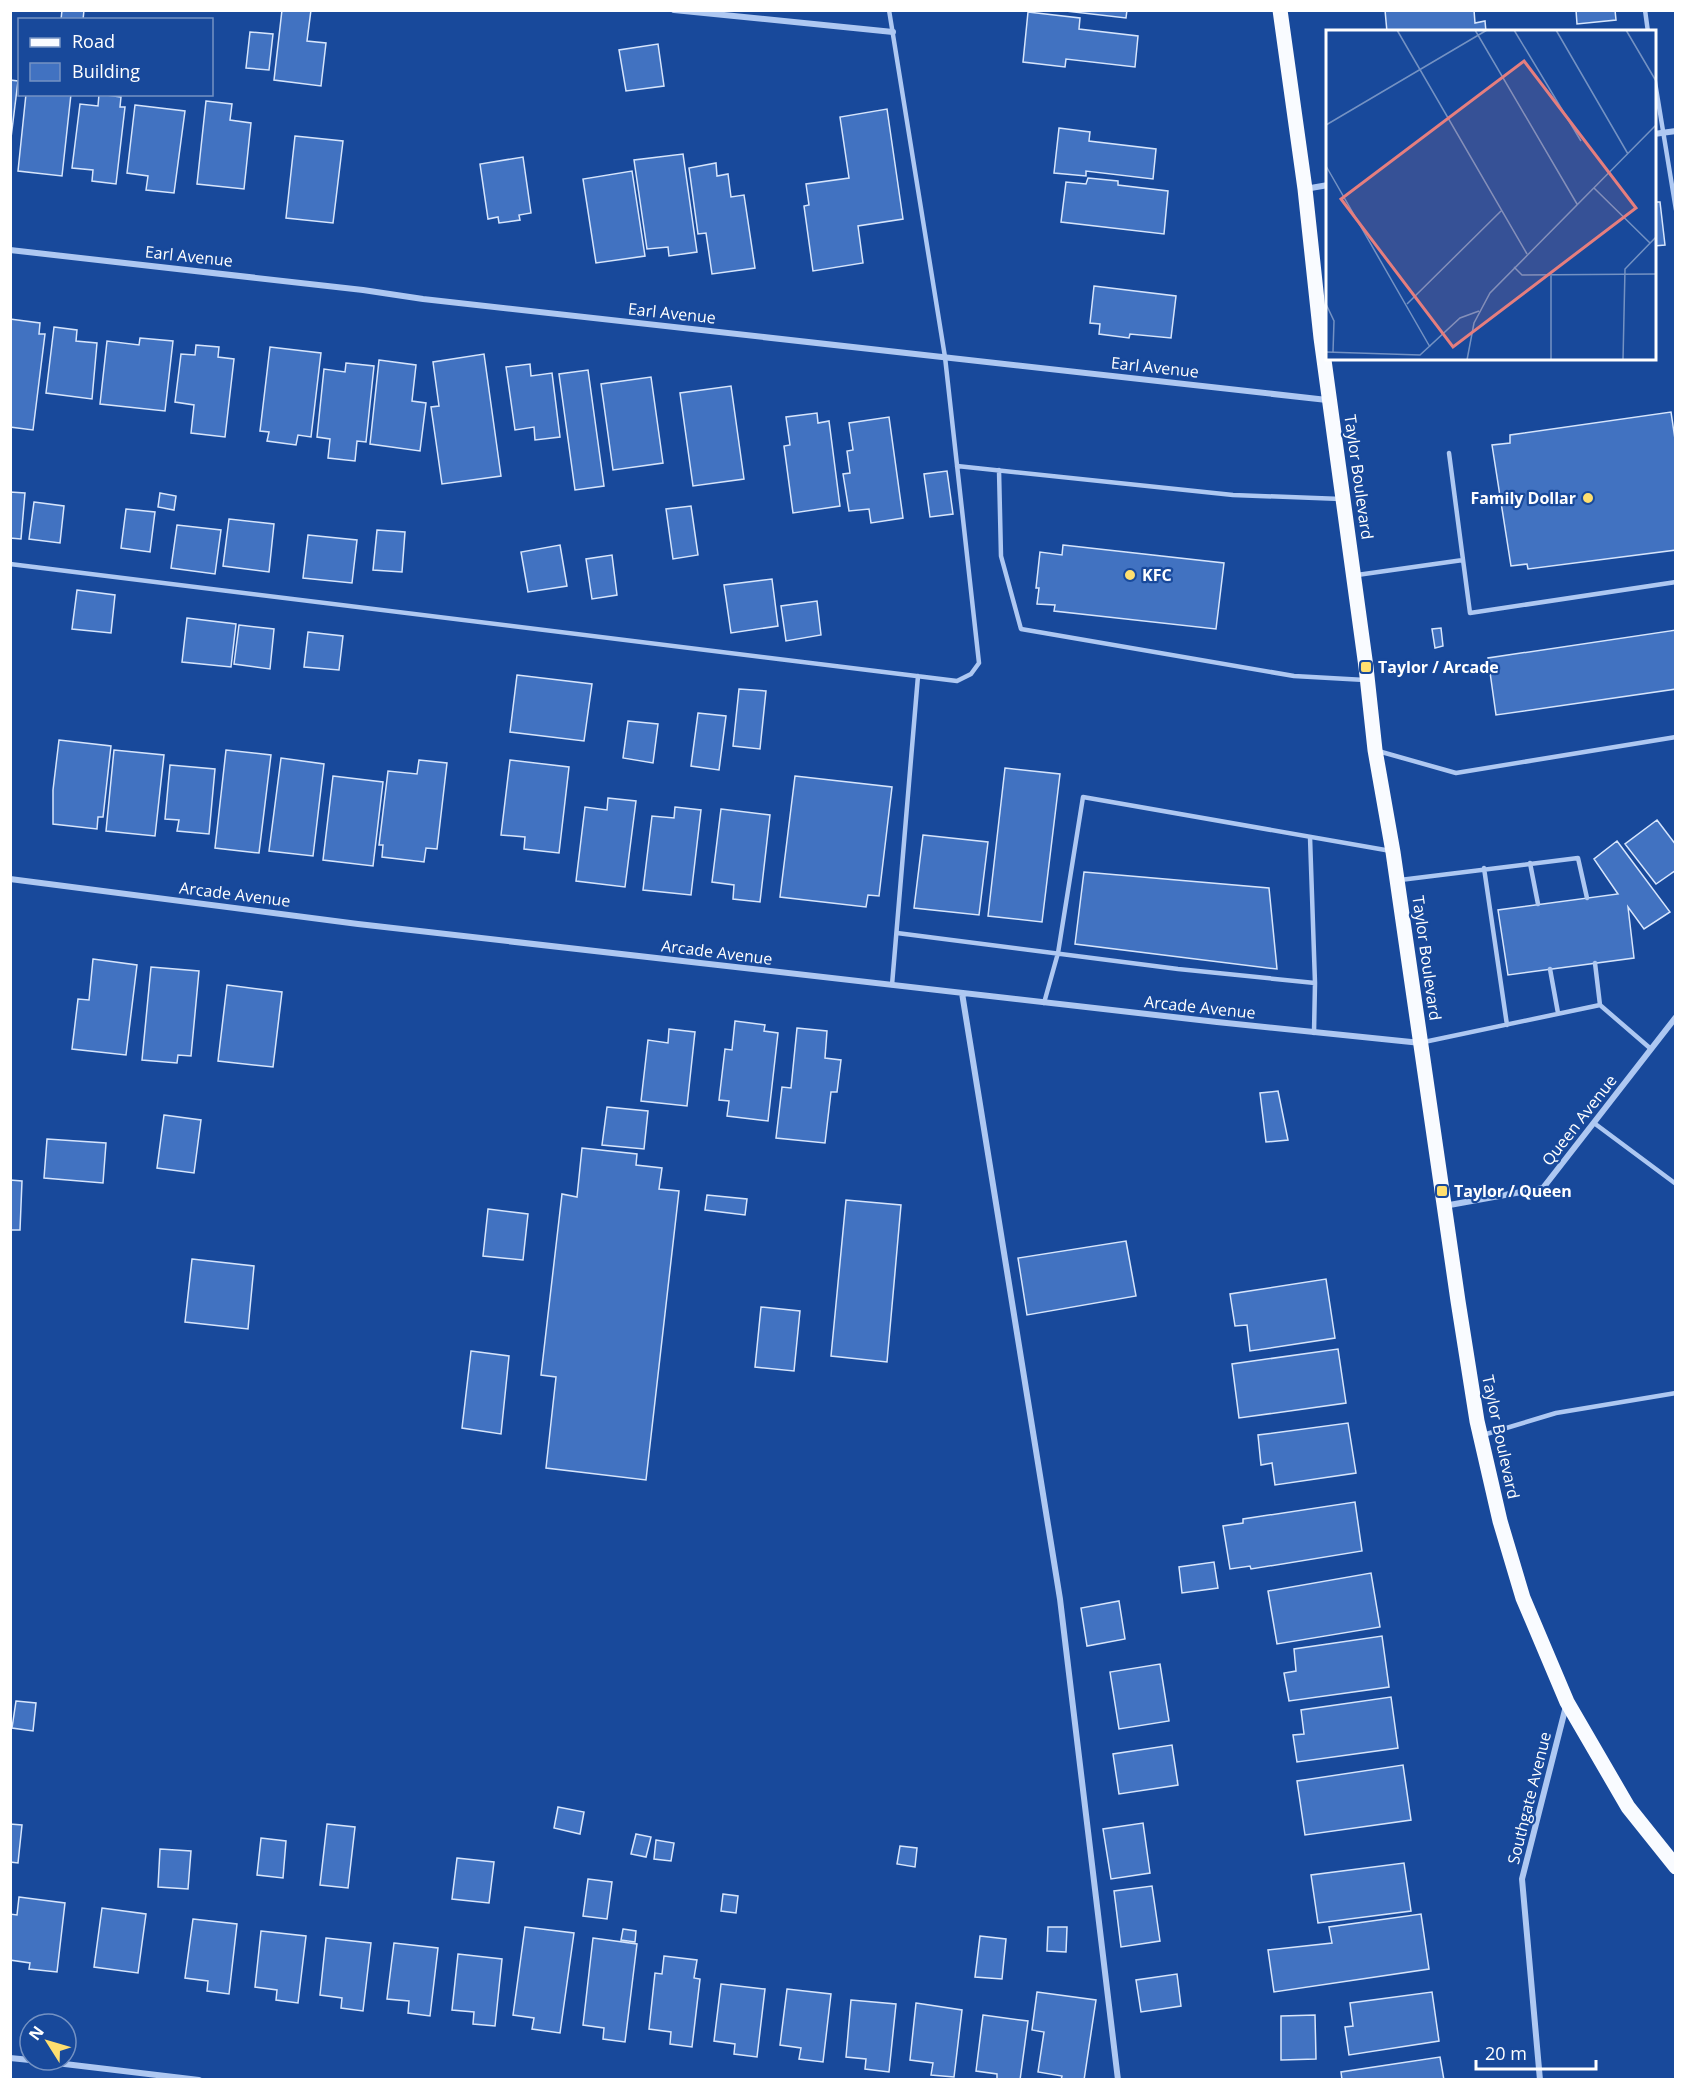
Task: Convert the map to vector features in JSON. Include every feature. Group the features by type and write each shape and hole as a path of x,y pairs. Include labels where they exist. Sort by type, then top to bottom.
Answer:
{"main road":[{"name":"Taylor Boulevard","path":"1280,10 1305,189 1321,338 1368,680 1375,750 1394,852 1459,1311 1481,1436 1500,1521 1523,1598 1567,1702 1628,1807 1676,1867"}],"street":[{"path":"674,10 893,32"},
{"path":"1656,134 1676,131"},
{"path":"1305,189 1326,185"},
{"name":"Earl Avenue","path":"10,250 1331,401"},
{"name":"Arcade Avenue","path":"10,879 358,924 1044,1003 1422,1043"},
{"path":"962,993 1060,1599 1118,2079"},
{"name":"Queen Avenue","path":"1444,1206 1543,1188 1676,1017"},
{"name":"Southgate Avenue","path":"1540,2079 1522,1879 1567,1702"},
{"path":"78,2065 199,2079"}],"lane":[{"path":"10,564 957,681 971,674 979,663 945,357 889,10"},
{"path":"1645,10 1648,30"},
{"path":"1656,90 1676,210"},
{"path":"1449,453 1470,613 1676,582"},
{"path":"957,466 1233,495 1344,499"},
{"path":"999,470 1001,556 1021,629 1294,676 1368,680"},
{"path":"1354,576 1463,560"},
{"path":"892,985 918,676"},
{"path":"1375,750 1456,773 1676,737"},
{"path":"1044,1003 1058,953 1083,797 1394,852"},
{"path":"1311,837 1314,1033"},
{"path":"1397,880 1578,858 1587,898"},
{"path":"1530,863 1538,904"},
{"path":"1484,868 1507,1024"},
{"path":"897,933 1178,969 1315,982"},
{"path":"1595,963 1600,1005 1651,1049"},
{"path":"1550,969 1558,1013"},
{"path":"1422,1043 1600,1005"},
{"path":"1594,1123 1676,1184"},
{"path":"1481,1436 1556,1413 1676,1393"}],"building":[{"path":"62,10 84,10 83,18 61,18"},
{"path":"282,10 311,10 307,41 326,43 321,86 274,80"},
{"path":"1057,10 1127,10 1126,18"},
{"path":"1385,10 1474,10 1475,23 1485,21 1486,30 1387,30"},
{"path":"1576,10 1615,10 1616,20 1577,24"},
{"path":"1028,12 1080,18 1079,29 1138,36 1135,67 1066,59 1065,67 1023,62"},
{"path":"250,32 273,34 269,70 246,68"},
{"path":"658,44 664,86 626,91 619,50"},
{"path":"10,80 18,81 10,146"},
{"path":"26,96 71,96 62,176 18,171"},
{"path":"99,96 114,96 121,97 120,107 125,107 116,184 92,181 93,170 72,168 80,104 98,106"},
{"path":"206,101 232,104 230,120 251,123 244,189 197,184"},
{"path":"135,105 185,111 174,193 146,190 148,176 127,173"},
{"path":"887,109 903,219 858,226 863,263 813,271 804,206 809,205 806,184 849,178 840,117"},
{"path":"1059,128 1090,132 1089,141 1156,149 1153,179 1086,171 1086,176 1054,173"},
{"path":"295,136 343,141 333,223 286,218"},
{"path":"683,154 697,252 669,256 668,247 647,249 634,160"},
{"path":"523,157 531,213 519,215 520,220 499,223 498,217 488,219 480,164"},
{"path":"716,163 717,176 728,174 731,197 744,195 755,268 712,274 706,233 698,234 689,168"},
{"path":"632,171 645,256 596,263 583,179"},
{"path":"1088,178 1118,181 1118,185 1168,191 1164,234 1061,222 1066,182 1086,184"},
{"path":"1656,202 1660,202 1665,245 1656,246"},
{"path":"1094,286 1176,296 1171,338 1130,334 1129,338 1099,334 1100,324 1090,323"},
{"path":"10,319 40,323 39,334 45,334 33,430 10,427"},
{"path":"54,327 77,330 76,341 97,343 92,399 46,393"},
{"path":"140,338 173,341 165,411 100,404 107,341 139,345"},
{"path":"196,345 219,347 218,357 234,359 225,437 191,433 194,405 175,402 181,354 195,355"},
{"path":"270,347 321,353 311,437 298,435 296,445 267,441 269,432 260,431"},
{"path":"484,354 501,476 442,484 431,407 439,406 433,362"},
{"path":"379,360 416,365 412,401 426,403 420,451 370,444"},
{"path":"346,363 374,366 366,442 357,441 355,461 328,458 330,439 317,437 324,369 345,372"},
{"path":"530,364 531,376 552,373 560,437 535,440 534,427 515,430 506,367"},
{"path":"588,370 604,486 575,490 559,374"},
{"path":"651,377 663,463 613,470 601,384"},
{"path":"731,386 744,479 693,486 680,393"},
{"name":"Family Dollar","path":"1671,412 1676,446 1676,550 1528,569 1527,564 1511,566 1492,445 1510,443 1510,435"},
{"path":"817,413 818,423 829,421 840,506 793,513 784,446 790,445 786,417"},
{"path":"889,417 903,518 871,523 869,509 849,511 843,474 850,473 847,451 853,450 849,423"},
{"path":"947,471 953,514 930,517 924,474"},
{"path":"10,492 25,493 21,539 10,538"},
{"path":"160,493 176,496 174,510 158,507"},
{"path":"34,502 64,506 60,543 29,539"},
{"path":"691,506 698,555 673,559 666,509"},
{"path":"126,509 155,512 150,552 121,548"},
{"path":"229,519 274,524 269,572 223,566"},
{"path":"177,525 221,530 215,574 171,568"},
{"path":"377,530 405,532 402,572 373,570"},
{"path":"308,535 357,540 352,583 303,578"},
{"path":"560,545 567,586 528,592 521,552"},
{"name":"KFC","path":"1063,545 1224,563 1216,629 1054,611 1055,605 1037,604 1039,588 1036,588 1040,552 1062,555"},
{"path":"612,555 617,595 592,599 586,559"},
{"path":"772,579 778,626 731,633 724,585"},
{"path":"77,590 115,595 111,633 72,629"},
{"path":"817,601 821,635 786,641 781,606"},
{"path":"187,618 236,624 231,667 182,662"},
{"path":"239,625 274,629 270,669 234,664"},
{"path":"1441,628 1443,646 1435,648 1432,629"},
{"path":"1676,630 1676,689 1496,715 1488,658"},
{"path":"308,632 343,636 339,670 304,667"},
{"path":"517,675 592,684 584,741 510,732"},
{"path":"739,689 766,691 760,749 733,746"},
{"path":"698,713 726,716 719,770 691,766"},
{"path":"628,721 658,724 653,763 623,758"},
{"path":"59,740 111,746 103,817 98,817 97,829 53,824 53,790"},
{"path":"114,750 164,755 155,836 106,831"},
{"path":"226,750 271,755 259,853 215,848"},
{"path":"281,758 324,764 313,856 269,851"},
{"path":"419,760 447,763 437,849 426,848 424,862 382,857 383,845 379,845 388,771 417,774"},
{"path":"510,760 569,767 559,853 524,849 525,837 501,835"},
{"path":"170,765 215,769 209,834 177,831 179,820 165,819"},
{"path":"1005,768 1060,774 1042,922 988,916"},
{"path":"333,776 383,782 373,866 323,860"},
{"path":"795,776 892,787 879,896 868,895 866,907 780,897"},
{"path":"608,798 636,801 625,887 576,881 585,807 607,810"},
{"path":"675,807 701,810 691,895 643,890 652,816 674,818"},
{"path":"721,809 770,815 760,902 733,899 734,885 712,882"},
{"path":"1657,820 1676,845 1676,870 1656,884 1625,844"},
{"path":"923,835 988,842 979,915 914,908"},
{"path":"1617,841 1670,912 1644,929 1628,907 1634,958 1508,975 1498,910 1618,894 1594,859"},
{"path":"1084,872 1269,888 1277,969 1075,944"},
{"path":"93,959 137,965 126,1055 72,1049 78,999 89,1000"},
{"path":"151,967 199,971 191,1056 178,1055 177,1063 142,1060"},
{"path":"227,985 282,992 273,1067 218,1061"},
{"path":"735,1021 765,1025 764,1031 778,1033 768,1121 727,1116 729,1101 719,1100 725,1049 732,1050"},
{"path":"797,1028 827,1031 825,1058 841,1060 837,1092 831,1092 825,1143 776,1138 782,1087 791,1088"},
{"path":"669,1029 695,1032 687,1106 641,1101 648,1040 668,1043"},
{"path":"1278,1091 1288,1140 1266,1142 1260,1093"},
{"path":"607,1107 648,1111 644,1149 602,1145"},
{"path":"164,1115 201,1120 194,1173 157,1168"},
{"path":"47,1139 106,1143 103,1183 44,1178"},
{"path":"582,1148 637,1154 636,1165 662,1168 659,1189 679,1191 646,1480 546,1468 556,1377 541,1375 562,1194 577,1197"},
{"path":"10,1180 22,1181 20,1230 10,1230"},
{"path":"707,1195 747,1199 745,1215 705,1210"},
{"path":"846,1200 901,1205 887,1362 831,1356"},
{"path":"488,1209 528,1214 523,1260 483,1256"},
{"path":"1126,1241 1136,1296 1027,1315 1018,1258"},
{"path":"192,1259 254,1266 248,1329 185,1322"},
{"path":"1326,1279 1335,1338 1250,1351 1247,1325 1235,1326 1230,1294"},
{"path":"761,1307 800,1311 794,1371 755,1367"},
{"path":"1338,1349 1346,1403 1239,1418 1232,1364"},
{"path":"471,1351 509,1356 501,1434 462,1428"},
{"path":"1348,1423 1356,1473 1275,1485 1272,1463 1261,1465 1258,1435"},
{"path":"1355,1502 1362,1551 1251,1569 1250,1566 1230,1569 1223,1526 1243,1523 1243,1519"},
{"path":"1214,1562 1218,1588 1182,1593 1179,1567"},
{"path":"1371,1573 1380,1627 1277,1644 1268,1591"},
{"path":"1119,1601 1125,1639 1087,1646 1081,1608"},
{"path":"1382,1636 1389,1687 1289,1701 1284,1673 1296,1671 1294,1649"},
{"path":"1160,1664 1169,1721 1119,1729 1110,1672"},
{"path":"1391,1697 1398,1748 1297,1762 1293,1735 1304,1734 1301,1710"},
{"path":"16,1701 36,1703 33,1731 12,1728"},
{"path":"1172,1745 1178,1785 1119,1794 1113,1754"},
{"path":"1403,1765 1411,1820 1305,1835 1297,1781"},
{"path":"558,1807 584,1812 580,1834 554,1828"},
{"path":"1143,1823 1150,1873 1111,1879 1103,1829"},
{"path":"10,1824 22,1825 18,1863 10,1862"},
{"path":"327,1824 355,1827 348,1888 320,1885"},
{"path":"636,1834 651,1837 646,1857 631,1854"},
{"path":"261,1838 286,1841 283,1878 257,1875"},
{"path":"656,1840 674,1843 671,1861 654,1859"},
{"path":"900,1846 917,1848 915,1867 897,1864"},
{"path":"160,1849 191,1851 188,1889 158,1887"},
{"path":"457,1858 494,1862 489,1903 452,1899"},
{"path":"1404,1863 1411,1911 1318,1923 1311,1875"},
{"path":"588,1879 612,1882 607,1919 583,1916"},
{"path":"1152,1886 1160,1941 1121,1947 1114,1891"},
{"path":"723,1894 738,1896 736,1913 721,1911"},
{"path":"19,1897 65,1903 57,1972 29,1969 30,1963 10,1960 10,1914 17,1915"},
{"path":"102,1908 146,1914 138,1973 94,1967"},
{"path":"1421,1914 1429,1969 1274,1992 1268,1950 1332,1943 1329,1927"},
{"path":"193,1919 237,1924 229,1994 207,1991 208,1981 185,1978"},
{"path":"525,1927 574,1933 560,2033 532,2029 534,2018 513,2015"},
{"path":"1048,1927 1067,1927 1066,1952 1047,1951"},
{"path":"623,1929 636,1931 635,1942 621,1940"},
{"path":"261,1931 306,1936 298,2003 276,2000 277,1990 255,1987"},
{"path":"980,1936 1006,1939 1002,1979 975,1977"},
{"path":"326,1938 371,1943 363,2011 341,2008 342,1998 320,1995"},
{"path":"593,1938 637,1944 625,2042 603,2039 604,2028 583,2025"},
{"path":"394,1943 438,1948 430,2016 408,2013 409,2001 387,1999"},
{"path":"458,1954 502,1959 495,2026 473,2024 474,2012 452,2010"},
{"path":"664,1956 697,1960 694,1978 700,1979 692,2047 670,2044 671,2032 649,2029 655,1973 662,1974"},
{"path":"1177,1974 1181,2006 1141,2012 1136,1980"},
{"path":"721,1984 765,1989 757,2057 734,2054 735,2044 714,2041"},
{"path":"787,1989 831,1994 823,2062 799,2059 801,2048 780,2045"},
{"path":"1037,1992 1096,2000 1084,2080 1061,2080 1062,2076 1038,2072 1044,2032 1032,2030"},
{"path":"1432,1992 1439,2041 1349,2055 1345,2027 1353,2026 1350,2003"},
{"path":"851,2000 896,2004 889,2072 865,2069 866,2059 846,2057"},
{"path":"916,2003 962,2010 954,2077 931,2075 933,2063 910,2060"},
{"path":"983,2015 1028,2021 1020,2080 997,2080 997,2074 976,2071"},
{"path":"1315,2015 1316,2059 1281,2060 1281,2016"},
{"path":"1440,2057 1444,2080 1342,2080 1341,2072"}],"place":[{"name":"Family Dollar","path":"1588,498"},
{"name":"KFC","path":"1130,575"},
{"name":"Taylor / Arcade","path":"1366,667"},
{"name":"Taylor / Queen","path":"1442,1191"}]}
